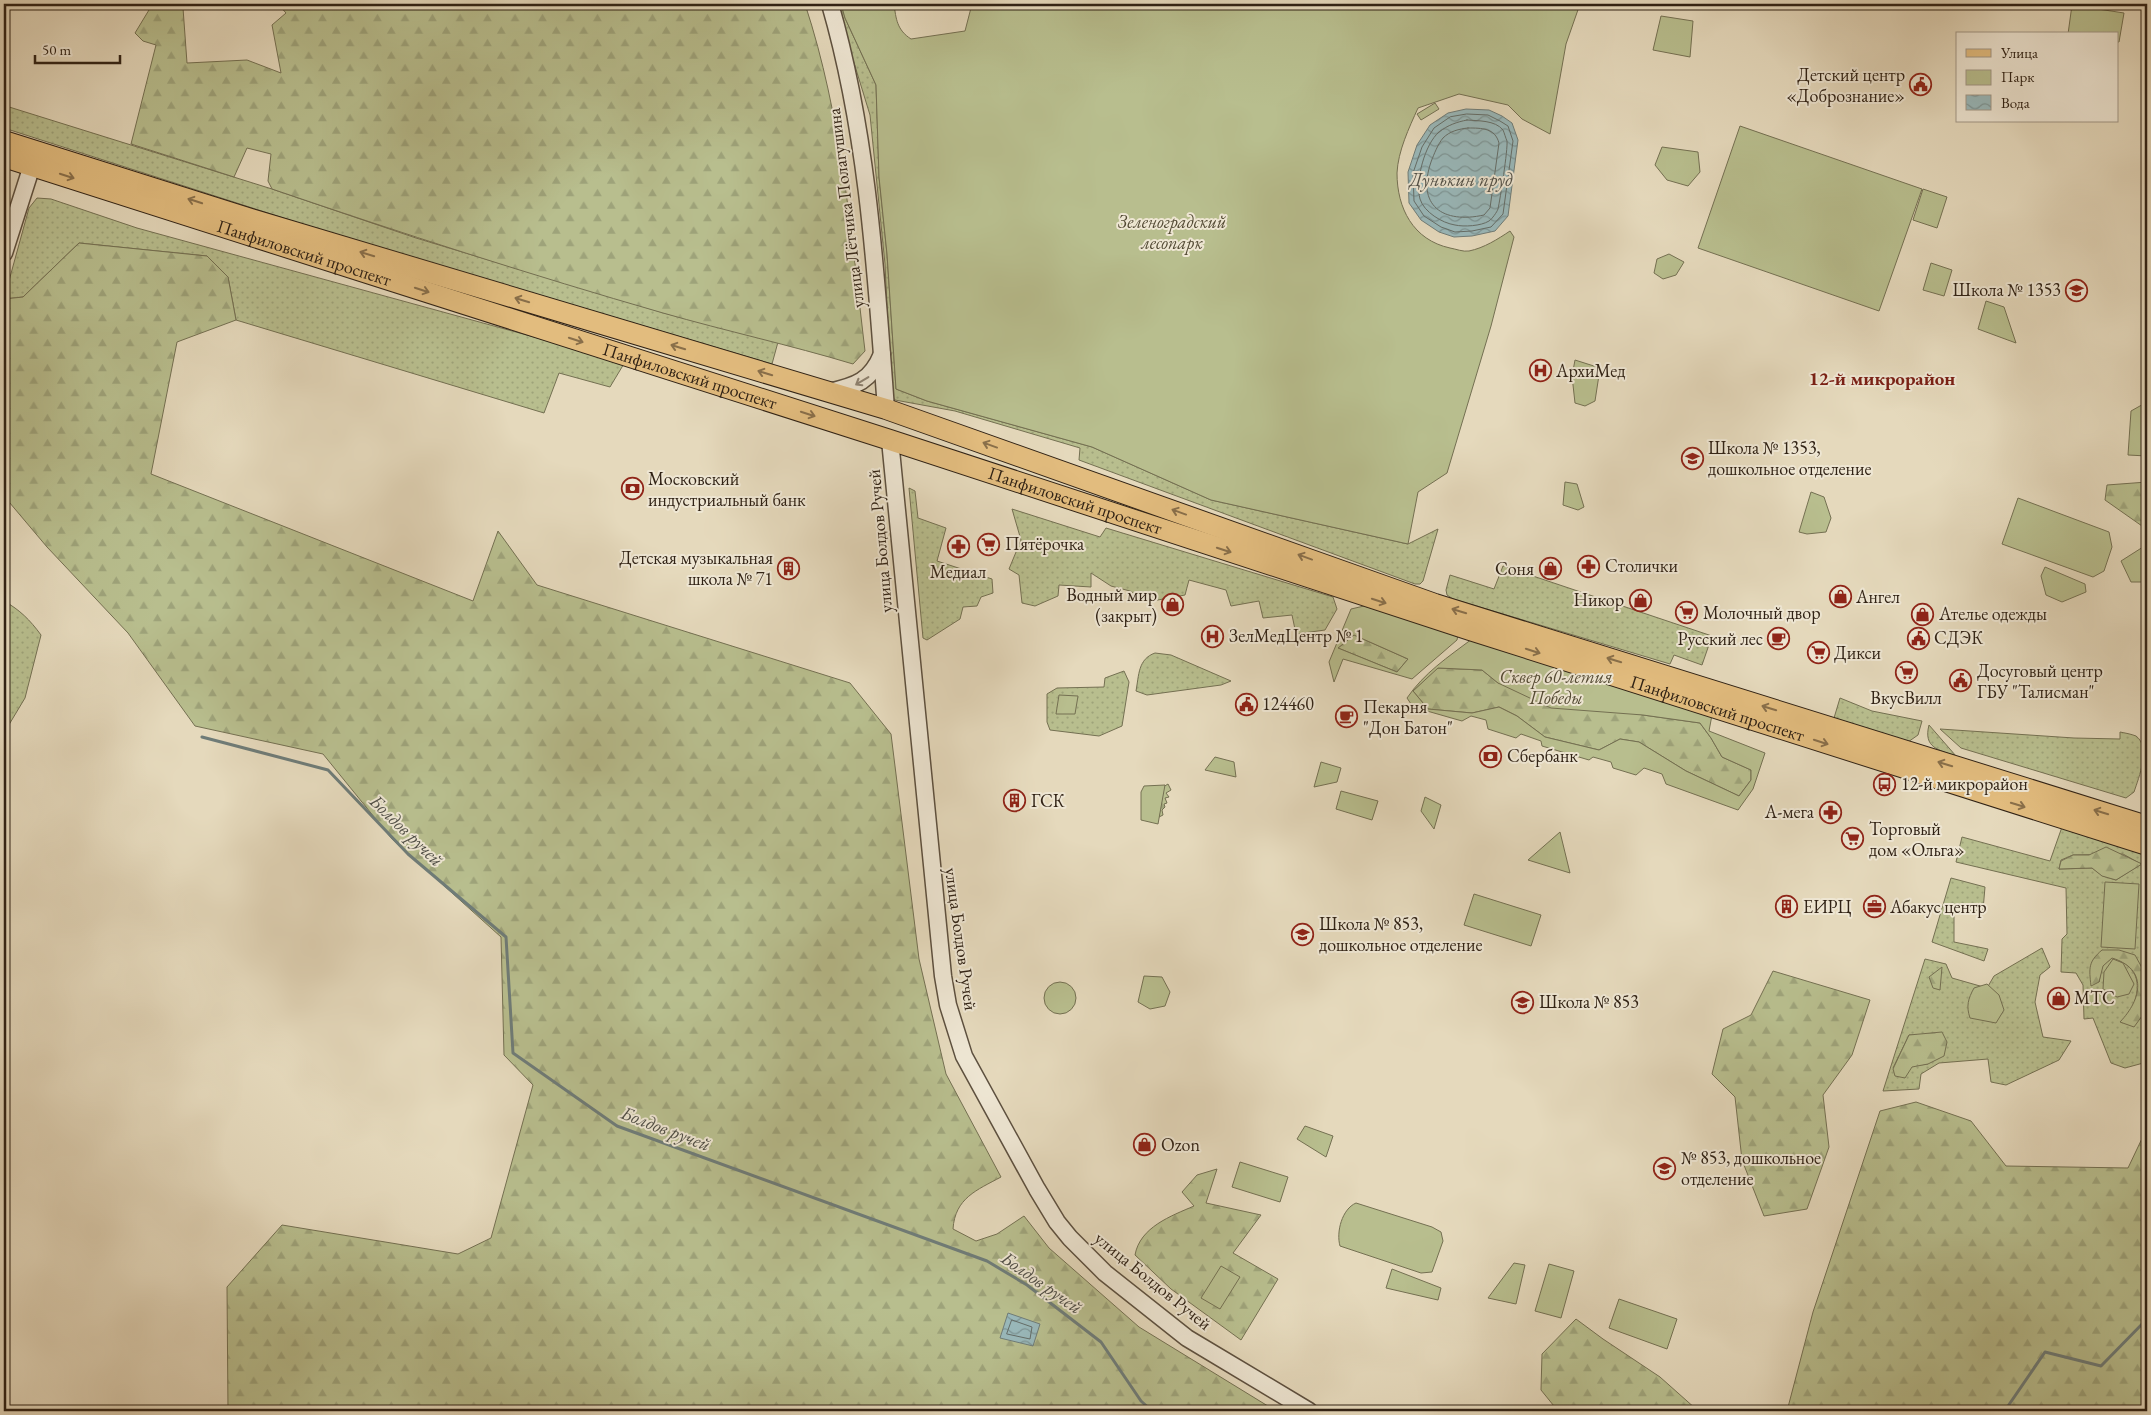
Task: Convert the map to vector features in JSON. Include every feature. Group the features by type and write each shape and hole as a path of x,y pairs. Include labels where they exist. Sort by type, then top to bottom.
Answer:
{"main road":[{"name":"Панфиловский проспект","path":"4,141 34,159 1470,630 2147,845"},
{"name":"Панфиловский проспект","path":"4,157 34,159 260,222 829,392 886,410 1435,604 2147,826"},
{"path":"886,410 890,440"}],"street":[{"name":"улица Лётчика Полагушина","path":"830,4 844,51 853,94 866,188 886,410"},
{"path":"4,253 34,159"},
{"path":"829,392 845,389 864,380 877,366 882,354"},
{"name":"улица Болдов Ручей","path":"890,440 942,967 948,1005 964,1056 1036,1190 1070,1238 1105,1273 1187,1338 1309,1411"}],"green space":[{"path":"278,4 805,4 818,46 837,132 850,219 865,351 853,364 614,299 369,222 272,189 268,181 271,154 247,148 234,177 131,144 156,45 143,41 135,33 152,5 183,8 187,63 247,60 281,73 272,25 286,13"},
{"path":"836,4 841,4 845,18 876,85 879,177 887,254 896,389 927,401 1092,447 1211,500 1408,544 1438,529 1423,581 1420,584 1415,584 1079,460 1080,448 955,411 895,400 891,394 885,264 870,115"},
{"name":"Зеленоградский лесопарк","path":"841,4 894,4 900,28 911,39 965,31 972,4 1580,4 1566,44 1550,134 1522,119 1508,105 1459,94 1418,108 1402,148 1397,173 1400,198 1410,221 1426,238 1437,244 1467,251 1475,250 1510,231 1514,237 1491,326 1447,473 1418,492 1408,544 1211,500 1092,447 927,401 896,389 887,254 879,177 876,85 845,18"},
{"path":"2072,5 2124,13 2119,42 2118,32 2068,32"},
{"path":"1661,16 1693,21 1690,57 1653,50"},
{"path":"1435,103 1439,109 1421,120 1417,114"},
{"path":"6,106 272,189 416,238 664,313 778,342 772,364 333,234 4,128 4,109"},
{"path":"1740,126 1922,189 1879,311 1698,248"},
{"path":"1662,147 1698,152 1700,172 1688,186 1667,180 1655,165"},
{"path":"1923,189 1947,197 1937,228 1913,220"},
{"path":"37,198 51,199 137,228 625,362 610,387 559,373 544,413 236,320 228,277 207,256 79,243 23,297 4,299 29,208"},
{"path":"79,243 207,256 228,277 236,320 177,342 151,474 473,601 498,531 537,585 850,683 891,734 919,959 946,1074 1001,1177 976,1191 963,1202 955,1218 953,1229 976,1241 997,1234 1024,1216 1049,1248 1139,1327 1276,1411 228,1411 227,1287 282,1225 458,1254 491,1238 533,1085 504,1055 501,937 392,839 323,754 195,726 128,633 47,547 4,496 4,299 23,297"},
{"path":"1669,254 1684,262 1676,275 1663,279 1654,273 1657,259"},
{"path":"1931,263 1952,270 1944,296 1923,290"},
{"path":"1986,301 2004,307 2016,343 1978,329"},
{"path":"1575,360 1597,367 1599,375 1595,401 1585,406 1575,403 1572,376"},
{"path":"2147,402 2147,456 2128,455 2131,411"},
{"path":"1565,482 1577,484 1584,507 1578,510 1563,505"},
{"path":"2147,482 2147,527 2142,526 2105,500 2107,485"},
{"path":"909,488 915,491 918,518 946,528 937,561 992,579 993,593 981,597 977,606 963,607 960,619 927,640 923,638"},
{"path":"1811,492 1824,497 1831,518 1826,532 1807,534 1799,532"},
{"path":"2018,498 2109,532 2112,547 2104,571 2093,577 2002,544"},
{"path":"1012,509 1100,537 1106,528 1333,597 1337,609 1325,630 1296,634 1292,615 1263,618 1259,601 1231,606 1226,590 1189,580 1185,595 1147,602 1130,591 1111,586 1091,573 1091,587 1059,585 1058,596 1035,606 1022,603 1019,575 1009,569 1021,540"},
{"path":"2143,547 2147,548 2147,582 2131,582 2121,561"},
{"path":"1503,566 1712,636 1702,665 1674,655 1670,664 1453,599 1447,595 1446,590 1450,575 1494,589"},
{"path":"2045,567 2085,584 2086,592 2062,602 2046,595 2041,576"},
{"path":"4,601 24,616 41,635 25,698 7,728 4,728"},
{"name":"Сквер 60-летия Победы","path":"1364,606 1458,635 1457,640 1412,679 1343,659 1334,682 1329,662 1351,609","holes":["1354,635 1408,659 1397,672 1338,648"]},
{"path":"1354,635 1408,659 1397,672 1338,648"},
{"name":"Сквер 60-летия Победы","path":"1472,639 1712,715 1709,731 1765,753 1753,789 1738,810 1666,784 1662,774 1644,768 1636,775 1613,768 1611,762 1593,757 1589,760 1542,746 1541,741 1521,734 1516,738 1488,729 1486,720 1471,716 1462,721 1413,707 1407,698 1414,689 1437,666","holes":["1438,668 1482,670 1498,683 1551,708 1643,715 1700,723 1722,757 1751,770 1751,780 1739,796 1686,771 1639,742 1620,739 1599,750 1545,737 1517,716 1499,707 1472,713 1428,709 1413,691"]},
{"path":"1155,653 1171,655 1231,681 1221,685 1147,695 1136,691 1142,663"},
{"path":"1437,668 1482,670 1498,683 1643,715 1700,723 1722,757 1751,770 1751,780 1739,796 1686,771 1639,742 1620,739 1599,750 1545,737 1517,716 1499,707 1472,713 1428,709 1413,691"},
{"path":"1124,671 1129,682 1122,726 1099,736 1050,730 1047,722 1047,694 1057,688 1104,687 1105,678"},
{"path":"1059,695 1078,696 1075,714 1056,714"},
{"path":"1840,698 1872,711 1922,721 1918,735 1908,742 1834,718"},
{"path":"1929,725 1956,756 1938,750 1930,743 1928,739"},
{"path":"1940,729 2074,738 2120,739 2120,732 2130,734 2136,736 2143,747 2139,778 2134,792 2126,798 1961,748"},
{"path":"1215,757 1234,762 1236,777 1205,770"},
{"path":"1321,762 1341,768 1337,782 1314,787"},
{"path":"1168,784 1171,790 1166,793 1169,797 1165,798 1167,803 1164,804 1165,807 1162,810 1163,815 1159,817 1163,787"},
{"path":"1165,785 1158,824 1141,820 1141,792 1144,786"},
{"path":"1341,791 1378,801 1372,820 1336,809"},
{"path":"1425,797 1441,805 1434,829 1421,811"},
{"path":"2062,827 2147,852 2147,977 2146,972 2102,950 2099,982 2102,966 2113,957 2122,961 2133,972 2136,979 2137,994 2131,1011 2145,1012 2147,1001 2147,1062 2125,1068 2111,1063 2093,1018 2084,1019 2083,985 2076,973 2061,972 2062,939 2067,934 2066,888 1956,862 1962,837 2050,861","holes":["2123,854 2141,864 2116,880 2103,876 2092,868 2059,869 2061,860 2073,855"]},
{"path":"1560,832 1570,873 1528,860"},
{"path":"2106,847 2142,864 2116,880 2102,876 2092,868 2059,869 2061,861 2073,855 2089,855"},
{"path":"1951,878 1985,887 1983,910 1954,912 1954,942 1988,949 1984,961 1932,942"},
{"path":"2105,882 2139,884 2135,949 2101,947"},
{"path":"1474,894 1541,915 1531,946 1464,925"},
{"path":"2042,948 2050,967 2040,975 2035,1002 2043,1037 2071,1041 2059,1060 2006,1085 1991,1082 1988,1059 1939,1063 1921,1074 1919,1089 1883,1091 1925,959 1946,964 1952,978 1987,988 1994,976","holes":["1909,1035 1917,1035 1928,1064 1893,1068"]},
{"path":"2102,950 2119,950 2135,955 2147,977 2145,1012 2134,1027 2120,1022 2137,995 2138,986 2132,969 2112,958 2103,966 2099,982 2091,986 2092,962"},
{"path":"2113,959 2123,963 2134,984 2129,994 2117,997 2103,989 2104,972"},
{"path":"1942,967 1940,990 1933,988 1929,977"},
{"path":"1773,971 1870,1000 1852,1055 1823,1095 1829,1147 1807,1209 1764,1216 1742,1160 1735,1097 1712,1074 1723,1029 1751,1015"},
{"path":"1144,976 1162,977 1170,992 1165,1006 1150,1009 1138,1002"},
{"path":"1060,982 1071,987 1076,998 1071,1009 1060,1014 1049,1009 1044,998 1049,987"},
{"path":"1987,984 1999,995 2004,1010 1996,1023 1970,1018 1968,1010 1968,1003 1974,988"},
{"path":"1942,1032 1947,1042 1944,1056 1928,1064 1912,1067 1905,1078 1895,1076 1893,1069 1909,1035"},
{"path":"1916,1102 1971,1121 2006,1166 2128,1168 2147,1128 2147,1411 1787,1411 1813,1312 1880,1111"},
{"path":"1305,1126 1333,1136 1326,1157 1297,1139"},
{"path":"1240,1162 1288,1177 1280,1202 1232,1187"},
{"path":"1217,1169 1206,1203 1261,1215 1233,1253 1278,1279 1241,1340 1171,1289 1135,1255 1138,1245 1150,1230 1167,1219 1194,1206 1182,1192 1197,1175"},
{"path":"1356,1203 1432,1227 1441,1232 1443,1241 1432,1272 1421,1273 1340,1246 1341,1222 1347,1210"},
{"path":"1514,1263 1525,1265 1516,1304 1488,1298"},
{"path":"1549,1264 1574,1271 1561,1318 1535,1311"},
{"path":"1221,1266 1240,1277 1220,1309 1201,1298"},
{"path":"1392,1269 1441,1288 1438,1300 1386,1288"},
{"path":"1619,1299 1677,1319 1667,1349 1609,1328"},
{"path":"1576,1319 1660,1377 1696,1409 1725,1411 1558,1411 1541,1390 1542,1354"}],"water":[{"name":"Дунькин пруд","path":"1466,109 1489,110 1502,116 1512,123 1518,140 1508,216 1495,231 1472,236 1454,237 1439,232 1421,220 1409,203 1408,172 1417,145 1430,125 1448,113"},
{"path":"1008,1313 1040,1324 1033,1346 1000,1338"}],"waterway":[{"name":"Болдов ручей","path":"202,737 328,770 408,854 506,937 513,1053 617,1126 987,1261 1027,1285 1101,1342 1141,1401 1152,1411"},
{"path":"2000,1411 2006,1409 2045,1352 2101,1366 2147,1319"}],"place":[{"name":"Детский центр «Добрознание»","path":"1921,85"},
{"name":"Школа № 1353","path":"2077,290"},
{"name":"АрхиМед","path":"1540,371"},
{"name":"Школа № 1353, дошкольное отделение","path":"1692,458"},
{"name":"Московский индустриальный банк","path":"632,489"},
{"name":"Пятёрочка","path":"989,544"},
{"name":"Медиал","path":"958,547"},
{"name":"Столички","path":"1589,566"},
{"name":"Детская музыкальная школа № 71","path":"789,568"},
{"name":"Соня","path":"1550,569"},
{"name":"Ангел","path":"1840,597"},
{"name":"Никор","path":"1640,600"},
{"name":"Водный мир (закрыт)","path":"1173,605"},
{"name":"Молочный двор","path":"1687,613"},
{"name":"Ателье одежды","path":"1923,614"},
{"name":"ЗелМедЦентр № 1","path":"1213,636"},
{"name":"СДЭК","path":"1918,638"},
{"name":"Русский лес","path":"1779,639"},
{"name":"Дикси","path":"1818,653"},
{"name":"ВкусВилл","path":"1906,673"},
{"name":"Досуговый центр ГБУ \"Талисман\"","path":"1961,681"},
{"name":"124460","path":"1246,704"},
{"name":"Пекарня \"Дон Батон\"","path":"1347,717"},
{"name":"Сбербанк","path":"1491,756"},
{"name":"12-й микрорайон","path":"1885,784"},
{"name":"ГСК","path":"1015,801"},
{"name":"А-мега","path":"1830,812"},
{"name":"Торговый дом «Ольга»","path":"1853,839"},
{"name":"ЕИРЦ","path":"1787,907"},
{"name":"Абакус центр","path":"1874,907"},
{"name":"Школа № 853, дошкольное отделение","path":"1303,934"},
{"name":"МТС","path":"2058,998"},
{"name":"Школа № 853","path":"1523,1002"},
{"name":"Ozon","path":"1145,1145"},
{"name":"№ 853, дошкольное отделение","path":"1665,1168"}],"district":[{"name":"12-й микрорайон","path":"1882,378"}]}
